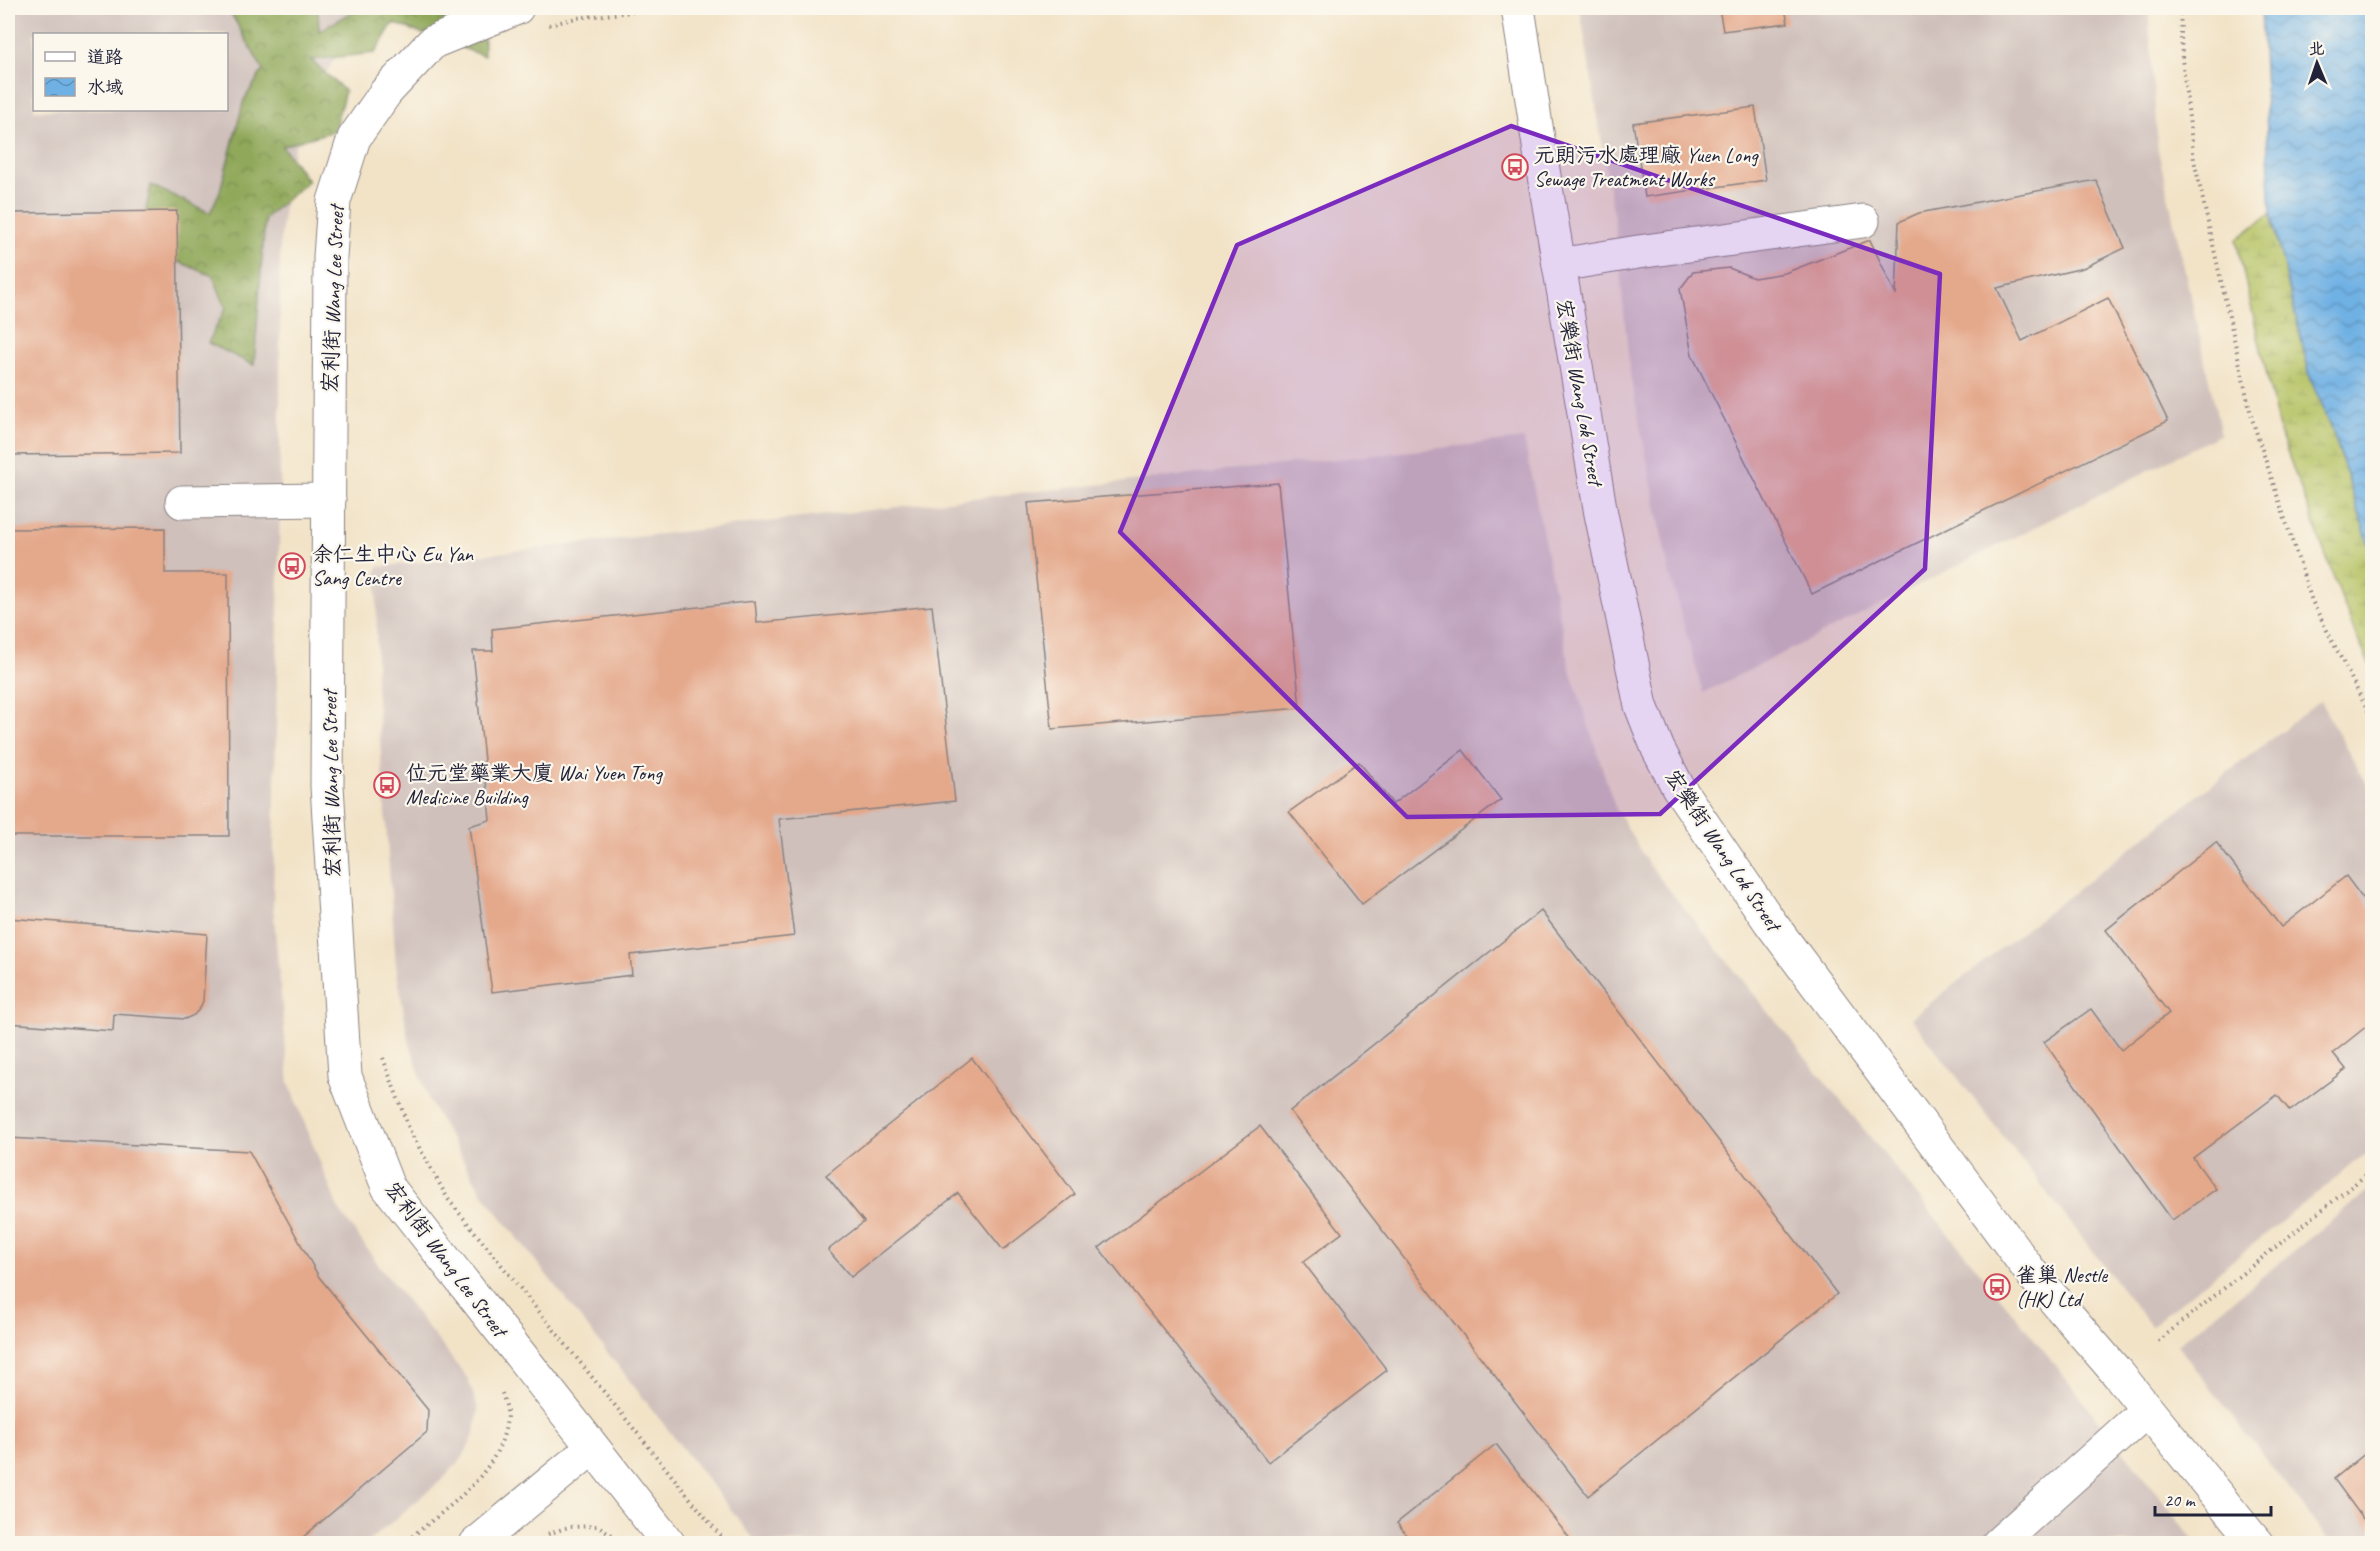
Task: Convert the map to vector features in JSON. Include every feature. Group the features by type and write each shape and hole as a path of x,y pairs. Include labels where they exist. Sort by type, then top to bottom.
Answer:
{"street":[{"name":"宏利街 Wang Lee Street","path":"517,8 433,42 386,92 354,138 334,201 330,257 327,786 345,1076 388,1188 669,1544"},
{"name":"宏樂街 Wang Lok Street","path":"1518,8 1558,265 1601,514 1641,706 1658,749 1684,796 1770,922 2033,1275 2257,1544"},
{"path":"1558,265 1863,221"},
{"path":"182,501 329,500"},
{"path":"1998,1544 2147,1410"},
{"path":"476,1544 592,1448"}],"path":[{"path":"545,26 576,18 669,8"},
{"path":"2180,8 2182,58 2194,159 2252,419 2312,601 2373,719"},
{"path":"379,1050 410,1131 448,1199 727,1544"},
{"path":"2158,1341 2373,1170"},
{"path":"403,1544 478,1479 500,1446"},
{"path":"542,1536 568,1527 598,1526 616,1538"}],"highlighted area":[{"path":"1511,126 1940,274 1925,569 1660,814 1407,817 1120,532 1237,245"}],"shaded area":[{"path":"8,8 381,8 338,53 306,107 287,176 280,247 280,499 273,907 289,1083 338,1208 380,1267 468,1379 478,1409 475,1433 463,1457 444,1478 367,1543 8,1544"},
{"path":"1580,8 2148,8 2158,150 2221,434 1703,693 1670,576 1630,374 1616,231"},
{"path":"1524,439 1570,669 1615,807 1649,865 2039,1345 2196,1543 757,1543 483,1194 429,1101 408,1038 396,965 376,685 377,567 974,498"},
{"path":"2320,701 2372,793 2372,1149 2151,1326 1911,1018"},
{"path":"2372,1188 2372,1543 2331,1543 2177,1345"}],"green space":[{"path":"238,8 318,8 319,31 360,8 483,8 484,56 393,23 375,53 311,60 345,91 334,131 282,146 308,181 265,218 254,365 208,343 226,308 213,276 139,245 151,185 210,213 220,191 244,100 263,70 232,15"},
{"path":"2271,213 2311,380 2332,428 2372,555 2372,669 2355,634 2280,433 2236,240"}],"water":[{"path":"2261,8 2372,8 2372,555 2332,428 2311,380 2271,213"}],"building":[{"path":"1719,8 1785,8 1788,23 1723,31"},
{"path":"1755,107 1766,180 1645,197 1633,123"},
{"path":"2096,180 2125,248 2083,268 1997,288 2022,341 2108,298 2168,421 1812,594 1692,355 1680,289 1693,272 1729,268 1754,278 1785,273 1870,240 1896,295 1899,222 1919,213"},
{"path":"177,211 180,453 8,455 8,213"},
{"path":"1278,483 1300,708 1052,729 1028,503"},
{"path":"165,528 165,573 228,573 229,836 8,836 8,529"},
{"path":"755,601 757,623 932,606 955,801 779,819 794,936 630,955 632,975 492,992 469,826 490,820 473,651 493,651 492,629"},
{"path":"1463,750 1501,800 1362,904 1289,812 1359,762 1393,804"},
{"path":"2216,842 2281,927 2346,876 2372,911 2372,1022 2333,1053 2346,1069 2290,1111 2277,1095 2193,1158 2216,1189 2172,1220 2044,1042 2091,1009 2121,1050 2169,1013 2106,930"},
{"path":"1541,911 1837,1294 1588,1496 1290,1111"},
{"path":"8,918 207,934 203,1001 200,1008 194,1015 185,1019 114,1014 113,1031 8,1023"},
{"path":"972,1058 1075,1194 1003,1250 958,1193 851,1277 828,1250 864,1222 826,1175"},
{"path":"1260,1126 1342,1233 1303,1262 1387,1370 1268,1462 1099,1248"},
{"path":"8,1138 249,1151 319,1277 428,1410 427,1432 295,1544 8,1544"},
{"path":"1496,1444 1574,1544 1413,1544 1397,1523"},
{"path":"2372,1448 2372,1531 2334,1479"}],"place":[{"name":"元朗污水處理廠 Yuen Long Sewage Treatment Works","path":"1515,167"},
{"name":"余仁生中心 Eu Yan Sang Centre","path":"292,566"},
{"name":"位元堂藥業大廈 Wai Yuen Tong Medicine Building","path":"387,785"},
{"name":"雀巢 Nestle (HK) Ltd","path":"1997,1287"}]}
